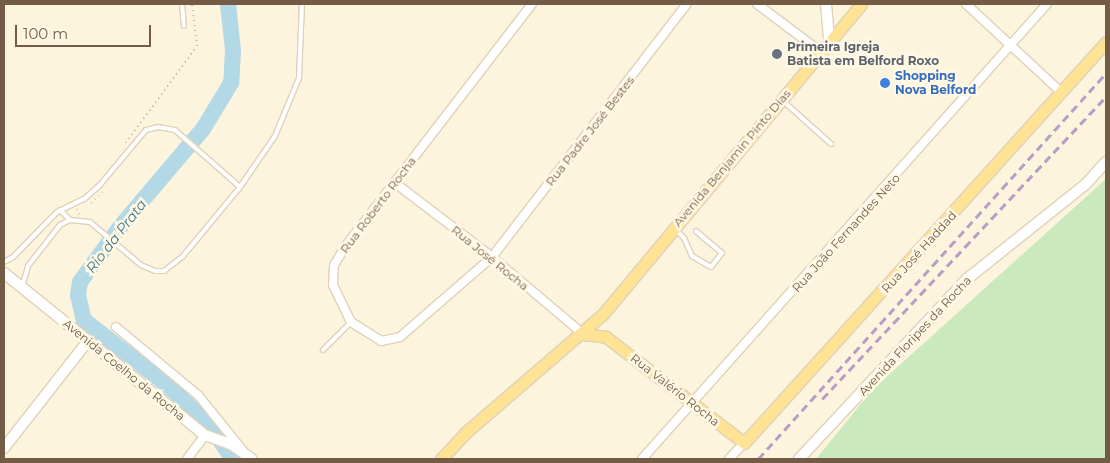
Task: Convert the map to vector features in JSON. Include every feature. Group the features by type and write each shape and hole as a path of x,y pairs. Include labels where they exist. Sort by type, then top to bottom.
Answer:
{"main road":[{"name":"Avenida Benjamin Pinto Dias","path":"441,459 465,434 583,334 603,314 861,4"},
{"name":"Rua José Haddad","path":"744,443 1106,42"},
{"path":"583,334 606,337 603,314"},
{"name":"Rua Valério Rocha","path":"606,337 744,443"}],"street":[{"name":"Rua Roberto Rocha","path":"351,322 333,285 334,265 532,4"},
{"name":"Rua Padre José Bestes","path":"492,258 687,4"},
{"path":"757,4 821,52"},
{"path":"826,4 829,42"},
{"path":"966,4 1061,92"},
{"name":"Rua João Fernandes Neto","path":"642,459 1047,4"},
{"name":"Avenida Floripes da Rocha","path":"799,459 968,279 1086,184 1106,162"},
{"name":"Rua José Rocha","path":"395,183 492,258 583,334"},
{"path":"351,322 381,341 394,341 492,258"},
{"name":"Avenida Coelho da Rocha","path":"4,273 207,436 232,445 249,457"},
{"path":"116,328 198,395 249,457"},
{"path":"4,448 88,341"},
{"path":"187,459 207,436"},
{"name":"Rua José Haddad","path":"729,459 744,443"}],"lane":[{"path":"182,4 184,26"},
{"path":"29,294 22,283 23,274 60,225 70,220 82,219 101,231 140,265 155,272 164,270 183,256 240,186 275,136 299,78 302,4"},
{"path":"780,99 831,144"},
{"path":"4,262 13,257 60,210 84,199 98,186 146,130 167,127 180,134 240,186"},
{"path":"60,210 70,220"},
{"path":"674,228 684,238 692,256 711,267 722,253 696,231"},
{"path":"323,350 351,322"}],"path":[{"path":"121,150 197,46 192,4"}],"green space":[{"path":"1106,179 1106,459 816,459 873,389"}],"waterway":[{"name":"Rio da Prata","path":"228,4 233,50 231,83 203,129 120,227 80,282 78,295 84,320 166,384 207,422 233,459"}],"railway":[{"path":"758,459 1106,73"},
{"path":"822,399 1106,97"}],"place":[{"name":"Primeira Igreja Batista em Belford Roxo","path":"777,54"},
{"name":"Shopping Nova Belford","path":"885,83"}]}
